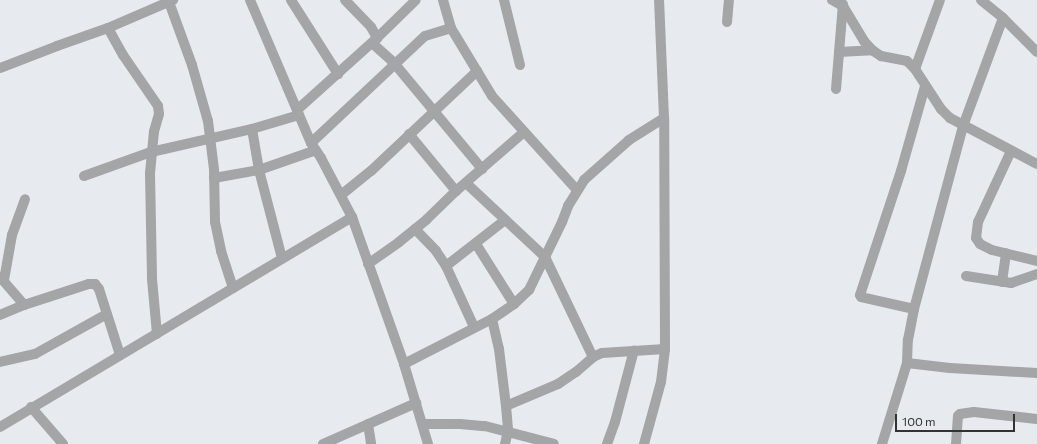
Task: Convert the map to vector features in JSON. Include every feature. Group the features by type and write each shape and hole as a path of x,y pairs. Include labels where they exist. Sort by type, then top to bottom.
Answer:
{"street":[{"path":"250,0 313,146 352,217 404,364 428,444"},
{"path":"291,0 338,74"},
{"path":"345,0 380,36 384,54 394,63 482,169"},
{"path":"84,176 151,152 252,129 298,112 380,36 416,0"},
{"path":"443,0 451,28 492,96 577,190"},
{"path":"504,0 520,65"},
{"path":"644,444 661,382 665,349 664,118 659,0"},
{"path":"727,22 729,0"},
{"path":"832,0 843,3 864,41 872,50 881,56 907,61 915,69 924,86 941,109 950,118 1037,164"},
{"path":"915,69 940,0"},
{"path":"981,0 1003,18 1037,52"},
{"path":"0,68 108,28 171,1 192,65 212,139 215,222 221,251 233,288"},
{"path":"836,88 843,3"},
{"path":"432,33 447,13"},
{"path":"882,444 907,363 908,340 914,309 963,126 1003,18"},
{"path":"108,28 123,55 158,106 159,114 154,131 151,152 152,279 157,334"},
{"path":"214,178 259,170 313,146 394,63 425,36 451,28"},
{"path":"380,36 384,54"},
{"path":"839,52 872,50"},
{"path":"341,195 371,171 477,71"},
{"path":"914,309 861,297 860,294 901,172 924,86"},
{"path":"404,364 492,319 514,304 529,290 577,190 584,180 629,140 664,118"},
{"path":"252,129 259,170 282,258"},
{"path":"368,264 415,229 524,132"},
{"path":"409,134 456,191"},
{"path":"1011,151 978,222 976,238 980,244 992,250 1033,260 1037,270"},
{"path":"466,183 545,257 594,357"},
{"path":"24,305 2,278 12,235 25,199"},
{"path":"0,427 31,407 157,334 352,217"},
{"path":"446,266 476,244 504,220"},
{"path":"415,229 429,243 446,266 474,327"},
{"path":"476,244 514,304"},
{"path":"1002,282 1006,253"},
{"path":"966,276 1002,282 1017,282 1037,274"},
{"path":"0,315 24,305 89,284 95,284 99,290 120,355"},
{"path":"0,362 35,354 107,314"},
{"path":"492,319 499,348 506,406 508,431 505,444"},
{"path":"506,406 558,384 576,372 594,357 602,353 665,349"},
{"path":"607,444 615,422 634,350"},
{"path":"907,363 950,368 1037,373"},
{"path":"323,444 416,402"},
{"path":"31,407 63,444"},
{"path":"956,444 958,416 960,414 974,412 1037,419"},
{"path":"368,424 371,444"},
{"path":"423,424 485,426 554,444"}]}
